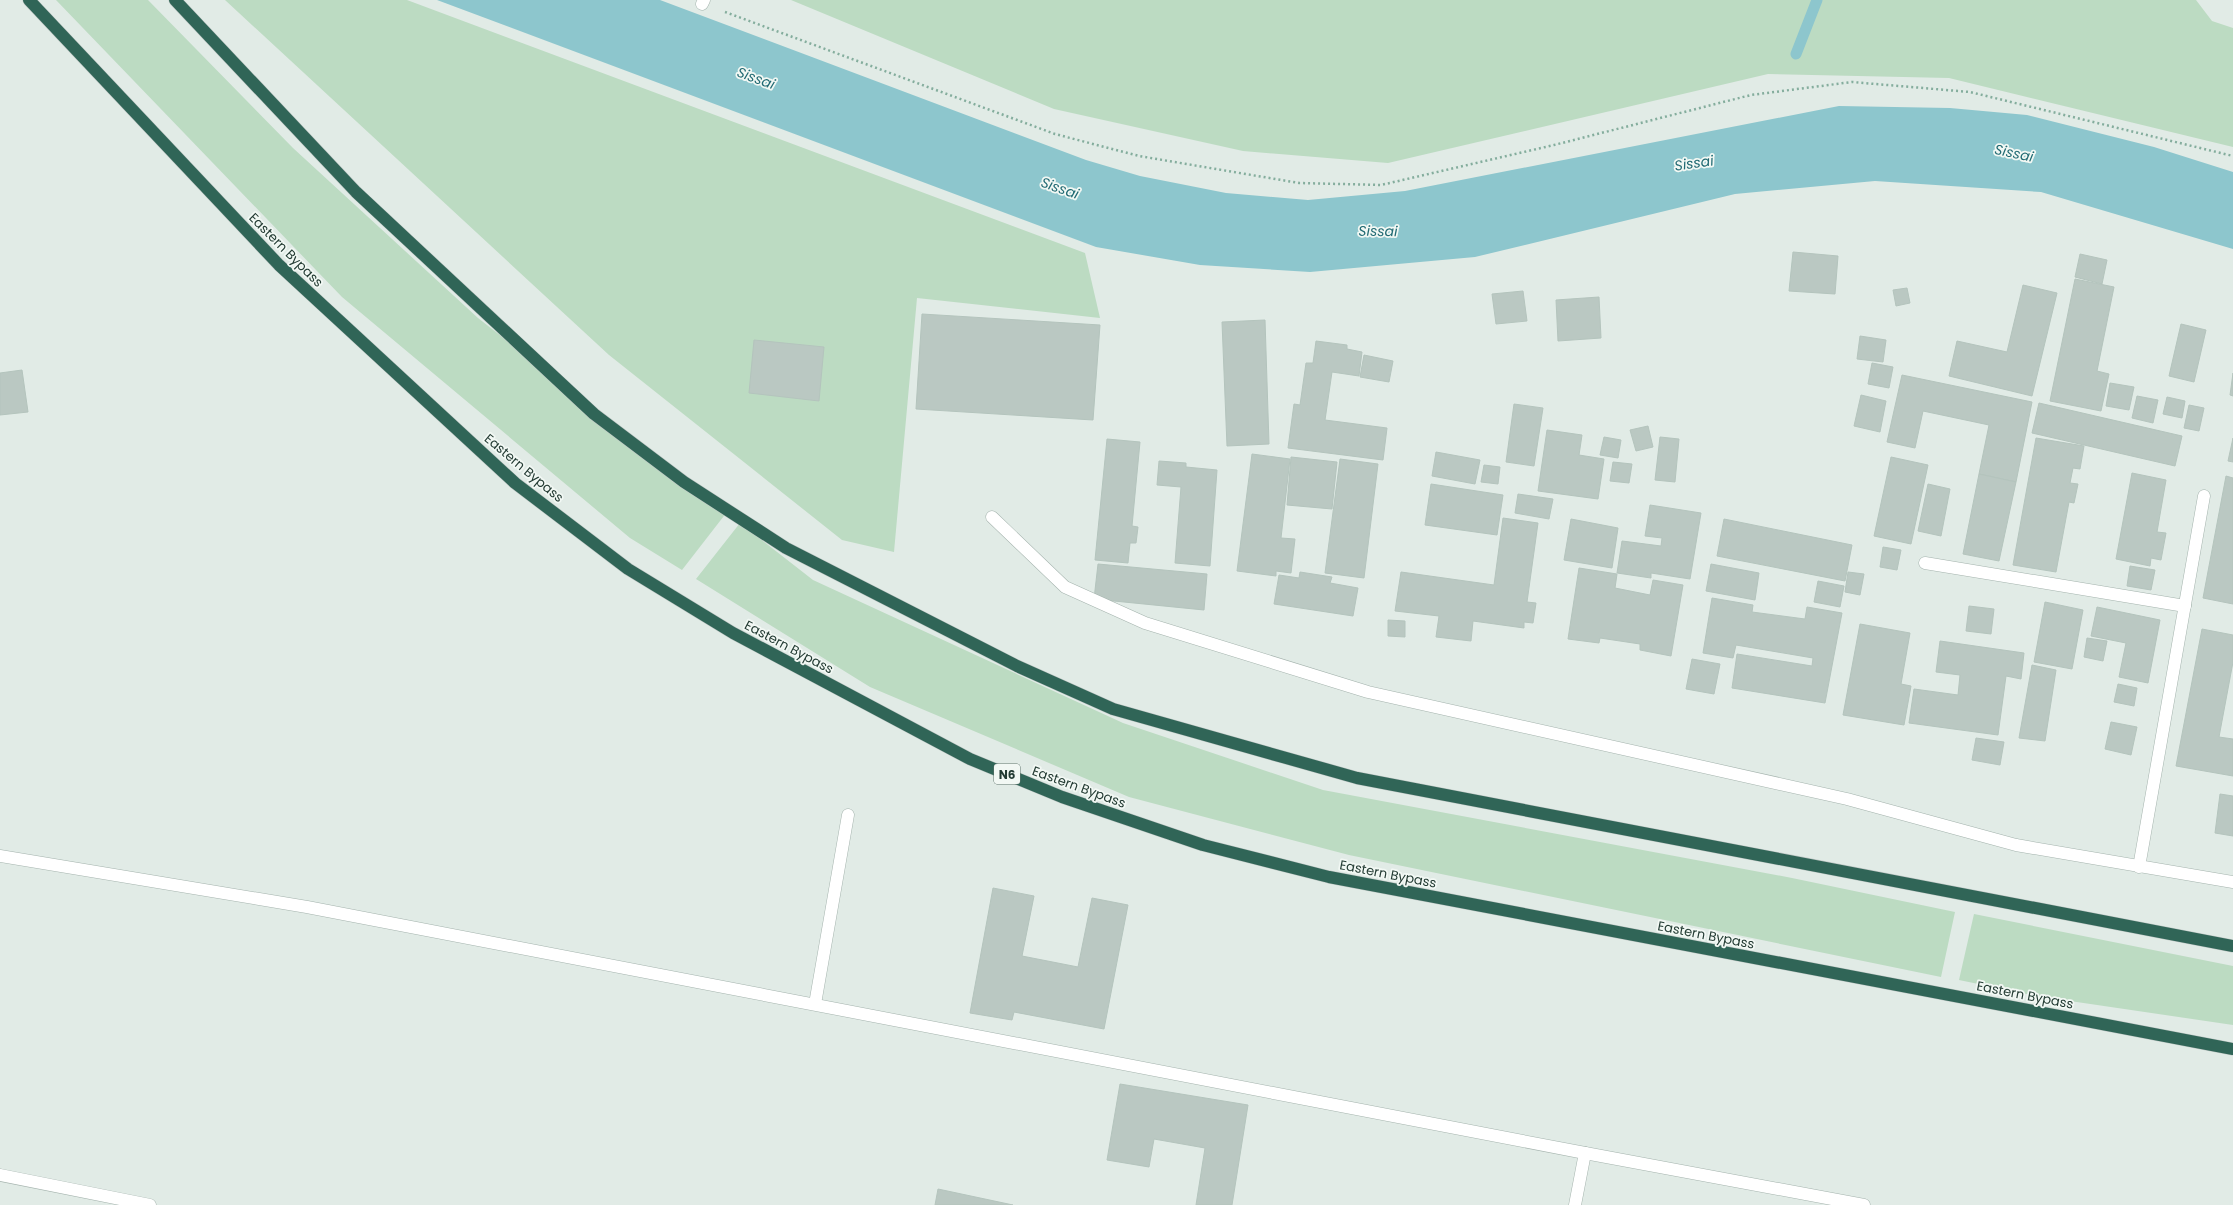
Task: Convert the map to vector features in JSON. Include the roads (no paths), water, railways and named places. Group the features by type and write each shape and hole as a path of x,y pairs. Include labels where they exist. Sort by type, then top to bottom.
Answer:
{"highway":[{"name":"Eastern Bypass","path":"29,0 279,266 515,482 628,569 733,633 970,759 1062,797 1202,845 1329,878 2233,1049"},
{"path":"175,0 356,192 594,414 684,482 786,548 1017,666 1113,709 1357,778 2233,946"}],"street":[{"path":"2139,867 2204,496"},
{"path":"992,517 1065,587 1145,623 1354,688 1847,799 2016,845 2233,882"},
{"path":"1925,563 2185,606"},
{"path":"815,1004 848,815"},
{"path":"0,856 307,908 815,1004 1585,1154 1864,1205"},
{"path":"1575,1205 1585,1154"},
{"path":"0,1175 150,1205"}],"water":[{"name":"Sissai","path":"437,0 660,0 1086,160 1140,176 1226,193 1308,200 1405,191 1839,106 1950,108 2027,115 2154,147 2233,172 2233,249 2041,192 1875,181 1735,194 1475,257 1310,272 1200,265 1096,247"}],"waterway":[{"path":"1796,54 1817,0"}]}
